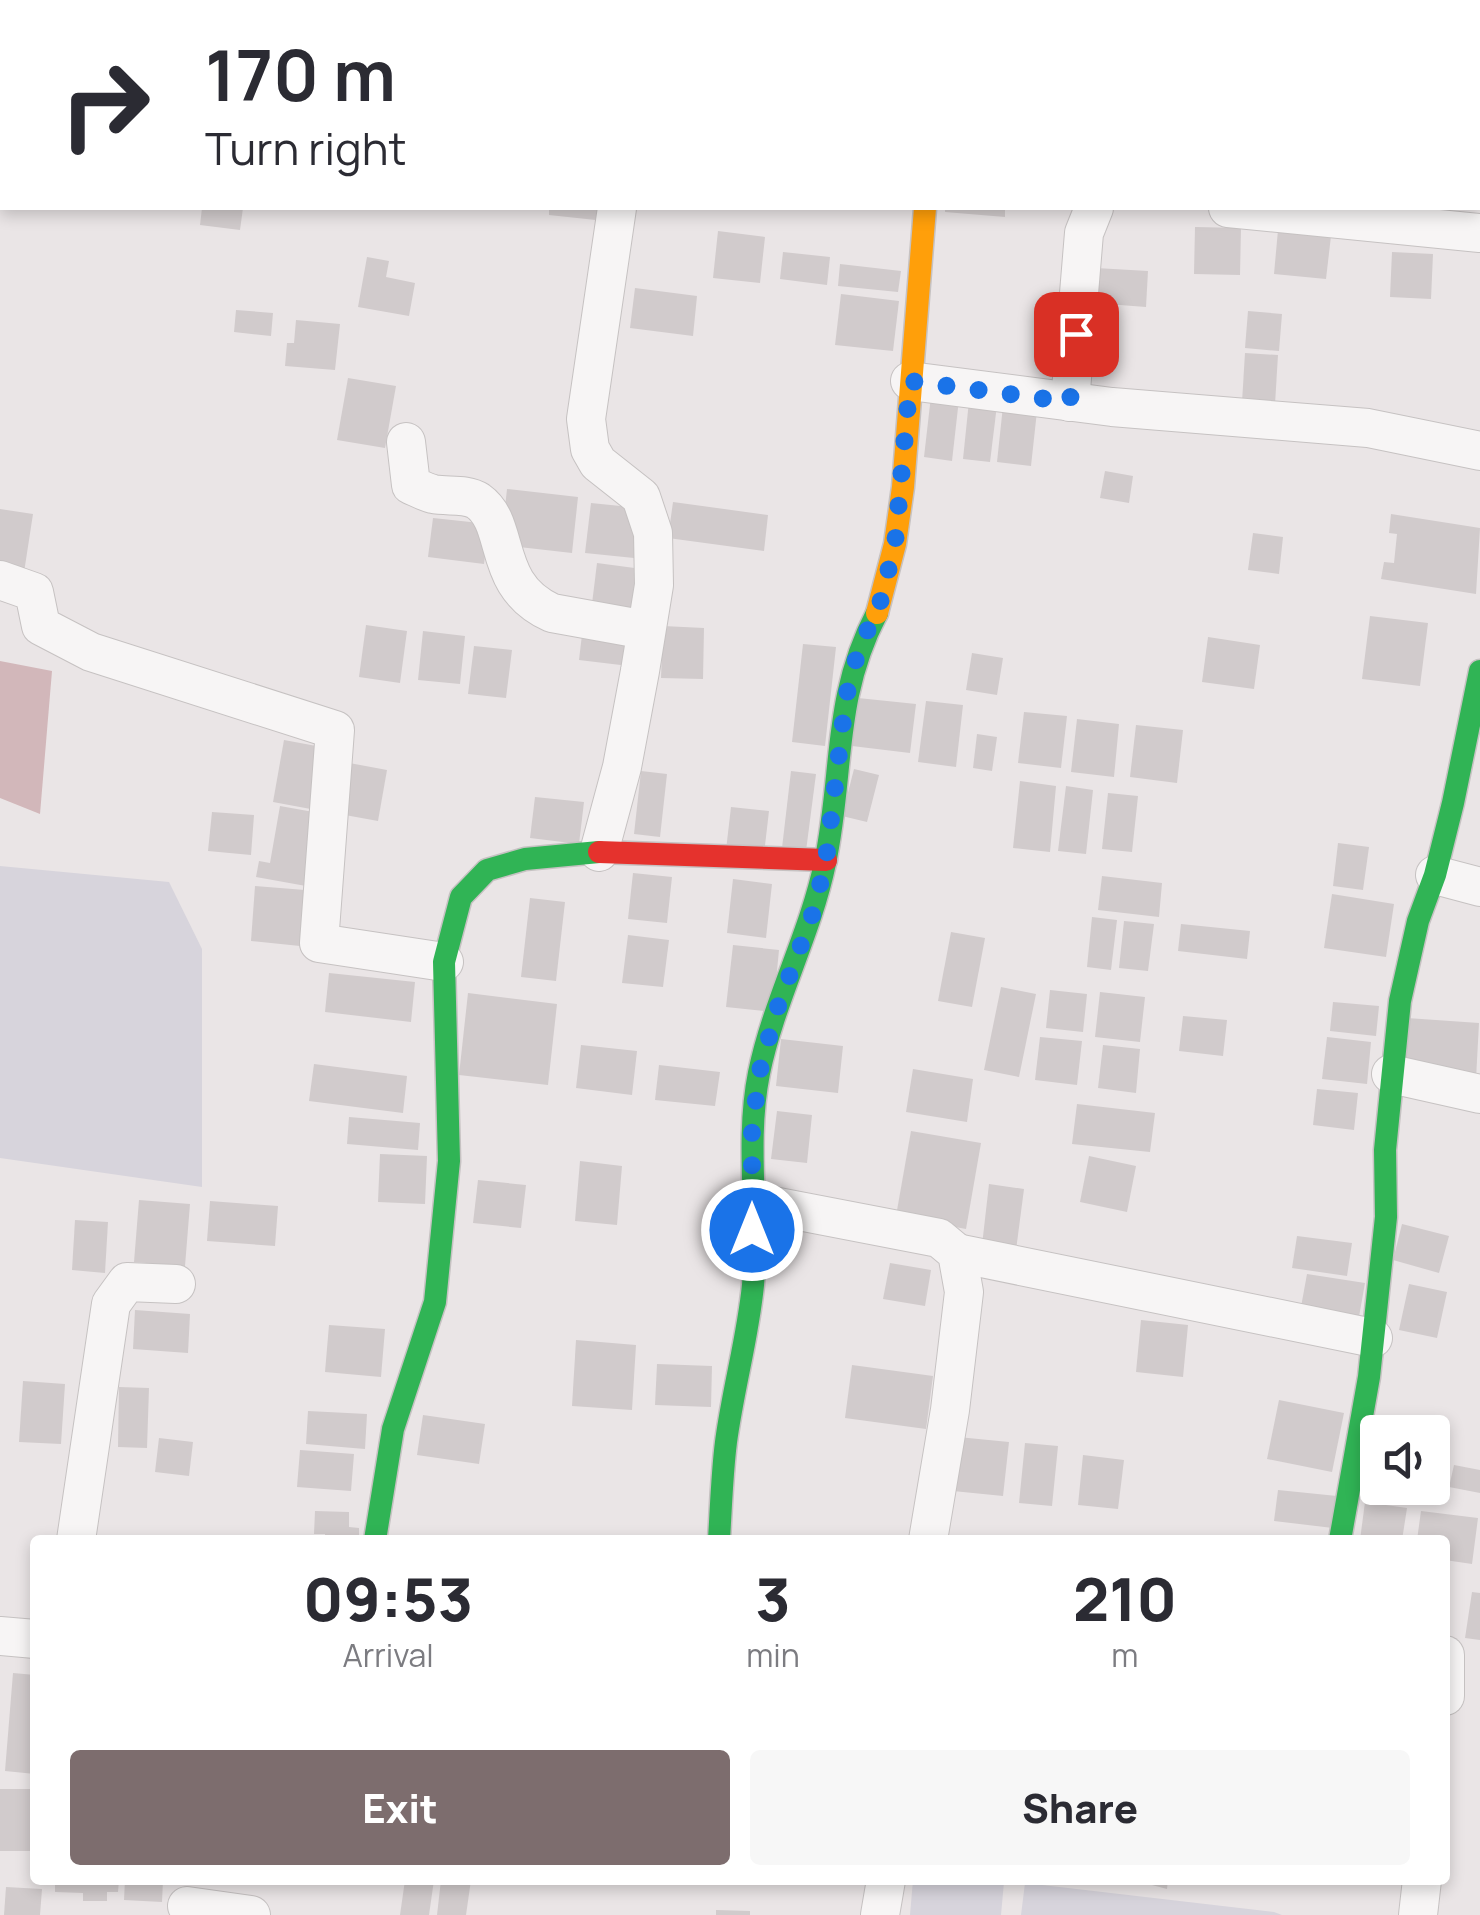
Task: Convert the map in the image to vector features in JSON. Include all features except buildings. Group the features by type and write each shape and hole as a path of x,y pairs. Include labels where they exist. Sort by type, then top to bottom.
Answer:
{"street":[{"path":"599,852 622,767 654,585 653,534 641,497 598,463 590,449 586,419 617,210"},
{"path":"719,1535 726,1444 752,1284 752,1132 759,1074 776,1012 814,910 826,860 846,697 860,644 878,611 895,544 925,210"},
{"path":"1070,402 1084,233 1093,210"},
{"path":"1249,210 1480,232"},
{"path":"910,381 1070,402 1368,428 1480,451"},
{"path":"406,442 411,485 430,494 474,498 488,510 513,581 538,606 552,613 646,630"},
{"path":"0,580 34,592 41,626 91,652 335,730 319,943 444,962"},
{"path":"1341,1535 1369,1377 1386,1218 1385,1150 1400,1001 1418,920 1435,876 1480,671"},
{"path":"376,1535 393,1429 435,1302 449,1160 444,962 460,898 487,870 525,859 599,852 826,860"},
{"path":"1435,876 1480,886"},
{"path":"1391,1074 1480,1094"},
{"path":"752,1202 940,1238 957,1252 1373,1338"},
{"path":"929,1535 950,1410 964,1292 957,1252"},
{"path":"77,1535 111,1304 127,1282 176,1284"},
{"path":"0,1636 30,1638"},
{"path":"880,1915 885,1885"},
{"path":"1418,1915 1421,1885"},
{"path":"188,1906 251,1915"}],"shaded area":[{"path":"0,661 52,671 40,814 0,798"},
{"path":"0,866 169,882 202,949 202,1187 0,1158"},
{"path":"913,1885 1004,1885 1001,1915 910,1915"},
{"path":"1025,1885 1042,1885 1282,1915 1021,1915"}],"traffic: fast":[{"path":"719,1535 726,1442 753,1285 753,1126 759,1073 825,863 846,706 863,645 877,613"},
{"path":"1341,1535 1369,1377 1386,1217 1385,1150 1400,1001 1418,921 1435,875 1453,803 1480,671"},
{"path":"376,1535 393,1429 435,1302 449,1161 444,962 461,897 487,870 525,859 599,852"}],"traffic: slow":[{"path":"877,613 895,544 903,487 925,210"}],"traffic: jam":[{"path":"599,852 826,860"}],"route":[{"path":"752,1230 752,1132 759,1074 776,1012 814,910 826,860 846,697 860,644 878,611 895,544 910,381 1070,402 1076,334"}]}
